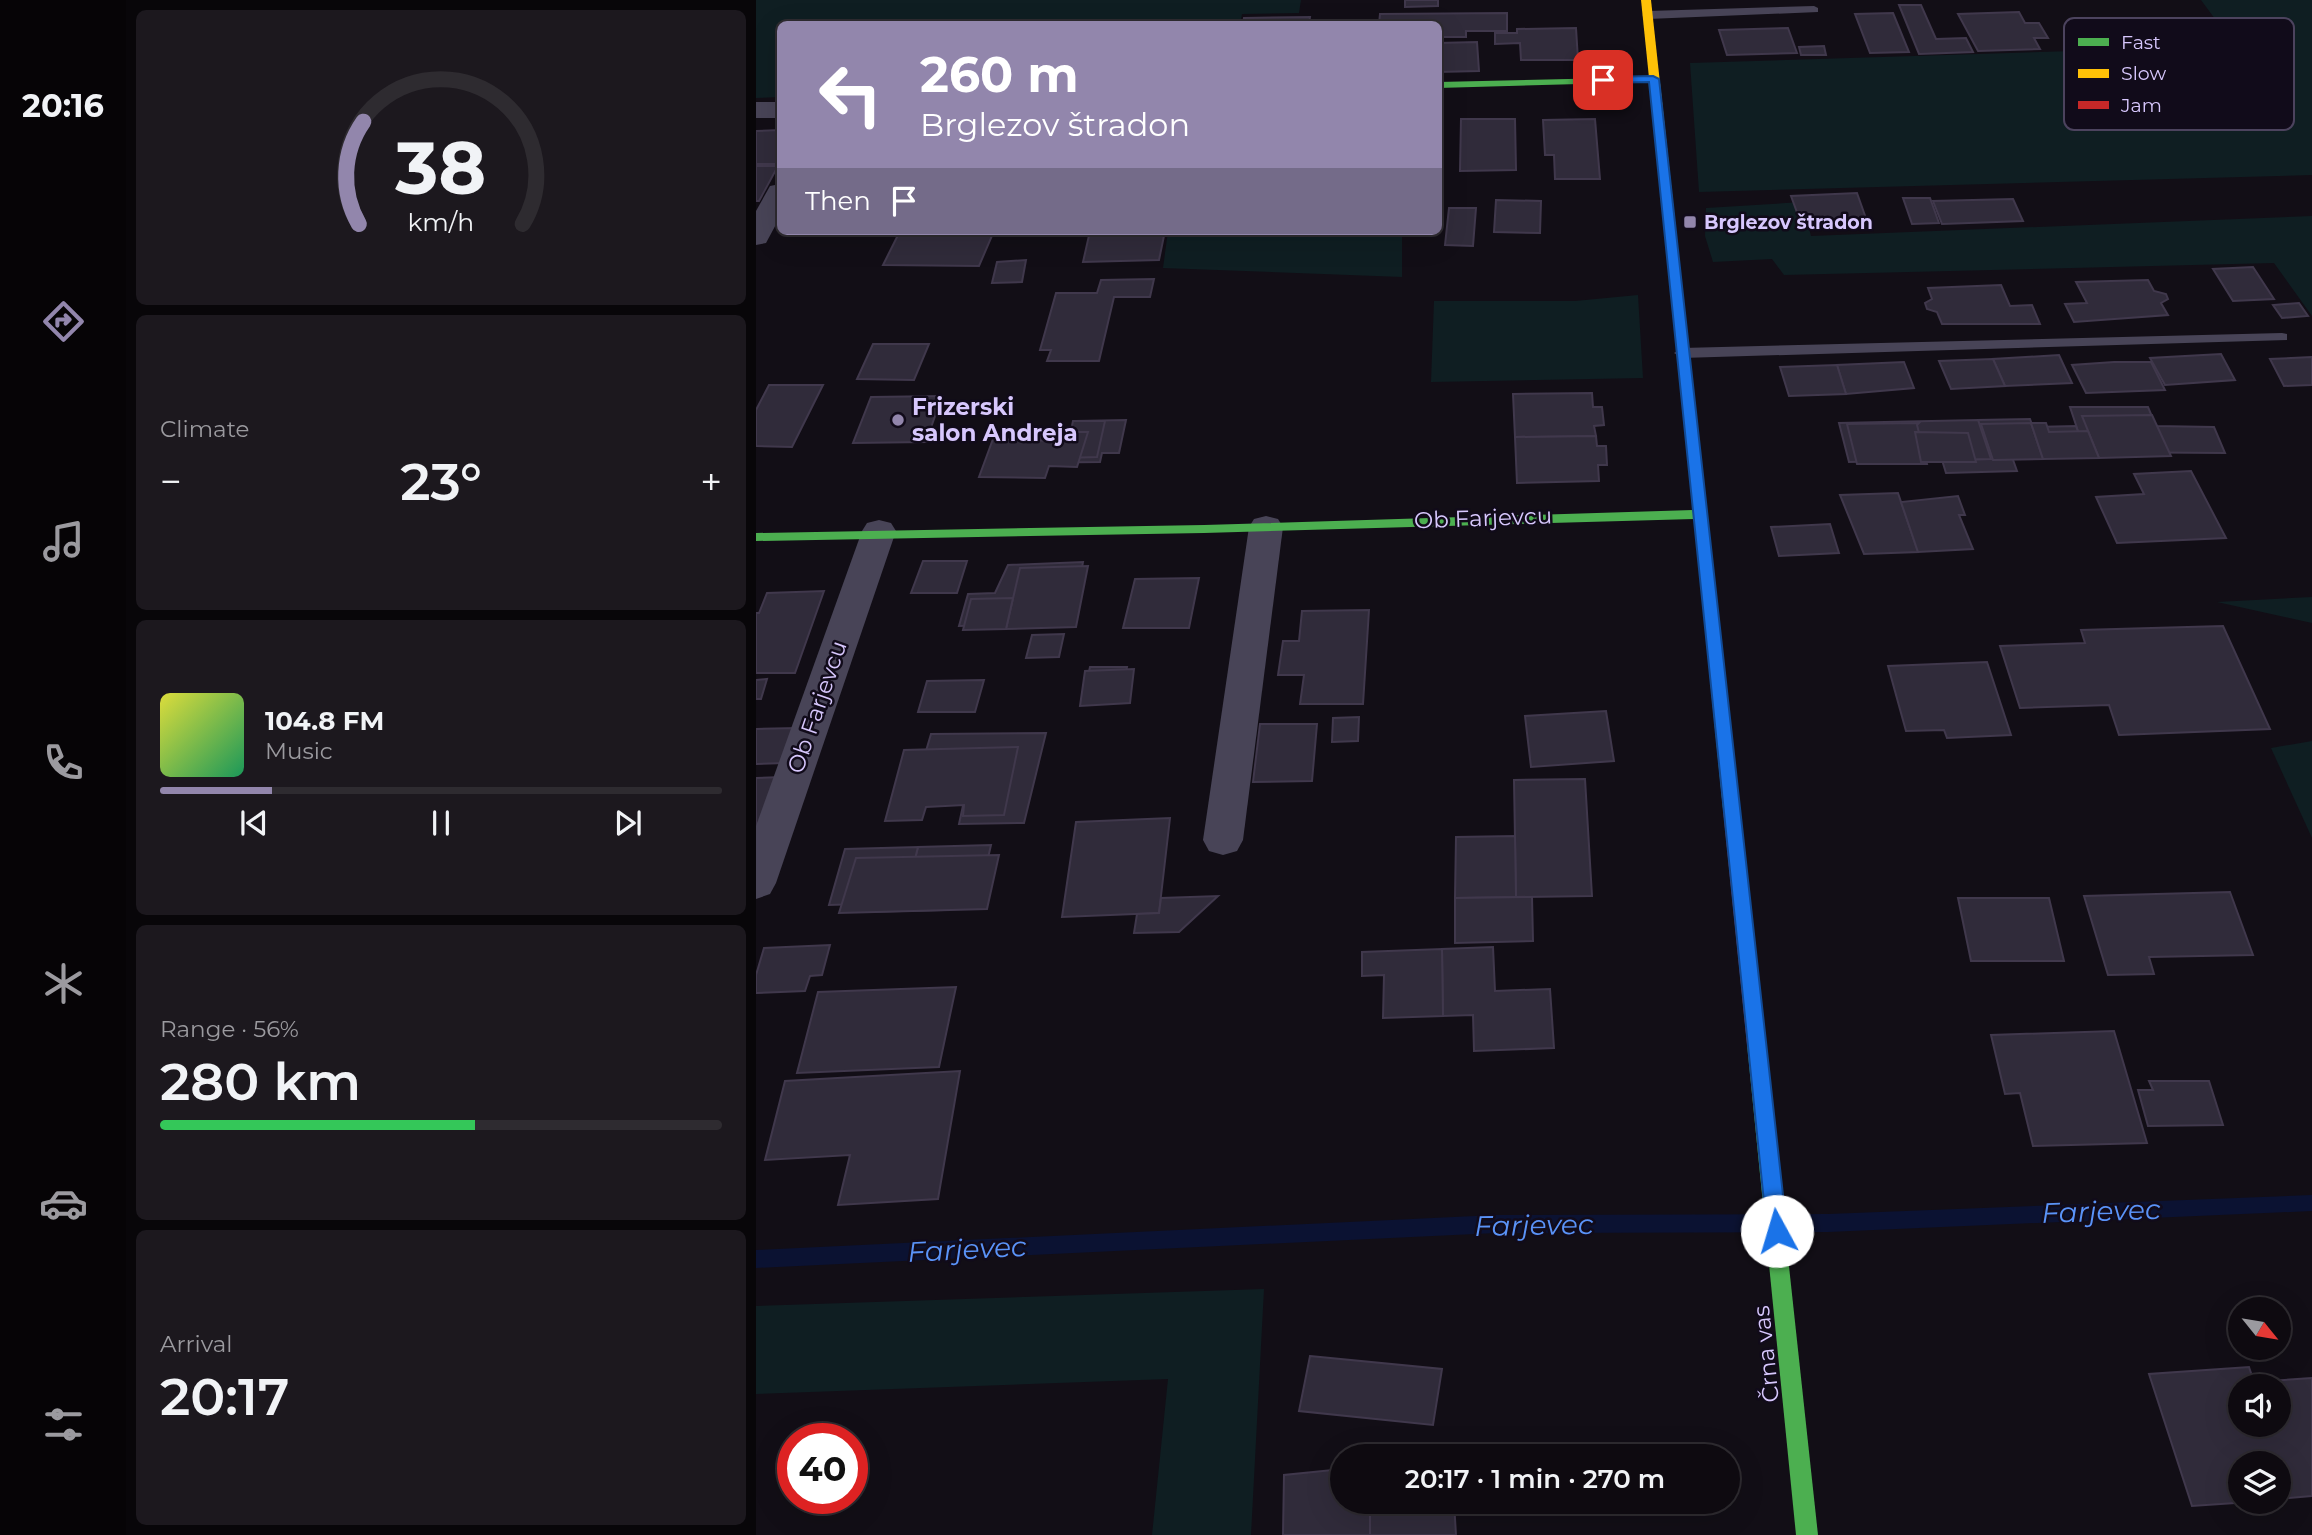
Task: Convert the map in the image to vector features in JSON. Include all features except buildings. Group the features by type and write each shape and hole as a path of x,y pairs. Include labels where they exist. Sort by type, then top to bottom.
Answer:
{"street":[{"name":"Črna vas","path":"1647,8 1807,1535"},
{"path":"1442,85 1653,79"},
{"path":"756,110 777,110"},
{"path":"756,237 777,198"},
{"name":"Ob Farjevcu","path":"756,537 879,531 1266,527 1605,513 1701,514"},
{"path":"1223,841 1266,527"},
{"name":"Ob Farjevcu","path":"756,883 879,531"}],"lane":[{"path":"1647,8 1814,10"},
{"path":"1682,353 2282,337"}],"shaded area":[{"path":"756,0 1301,0 1299,13 1242,14 1241,21 777,21 777,97 756,98"},
{"path":"2201,0 2312,0 2312,175 1699,192 1690,63 2064,51 2064,130 2294,130 2294,18 2214,18"},
{"path":"1802,202 1811,236 2312,216 2312,316 2274,263 1784,275 1772,259 1713,262 1705,236 1706,208"},
{"path":"1167,235 1402,235 1402,277 1163,268"},
{"path":"1638,295 1643,378 1431,382 1434,301 1575,301"},
{"path":"2312,597 2312,623 2217,602"},
{"path":"2312,741 2312,838 2271,748"},
{"path":"1264,1289 1251,1535 1152,1535 1168,1379 756,1394 756,1306"}],"waterway":[{"name":"Farjevec","path":"756,1259 1496,1224 1828,1223 2312,1203"}],"traffic: fast":[{"path":"1442,85 1653,79"},
{"path":"1683,350 1731,809"},
{"path":"756,537 1204,529 1701,514"},
{"path":"1756,1044 1807,1535"}],"traffic: slow":[{"path":"1646,0 1683,350"}],"traffic: jam":[{"path":"1731,809 1756,1044"}],"place":[{"name":"Brglezov štradon","path":"1690,222"},
{"name":"Frizerski salon Andreja","path":"898,420"}],"route":[{"path":"1603,80 1653,79 1777,1231"}]}
